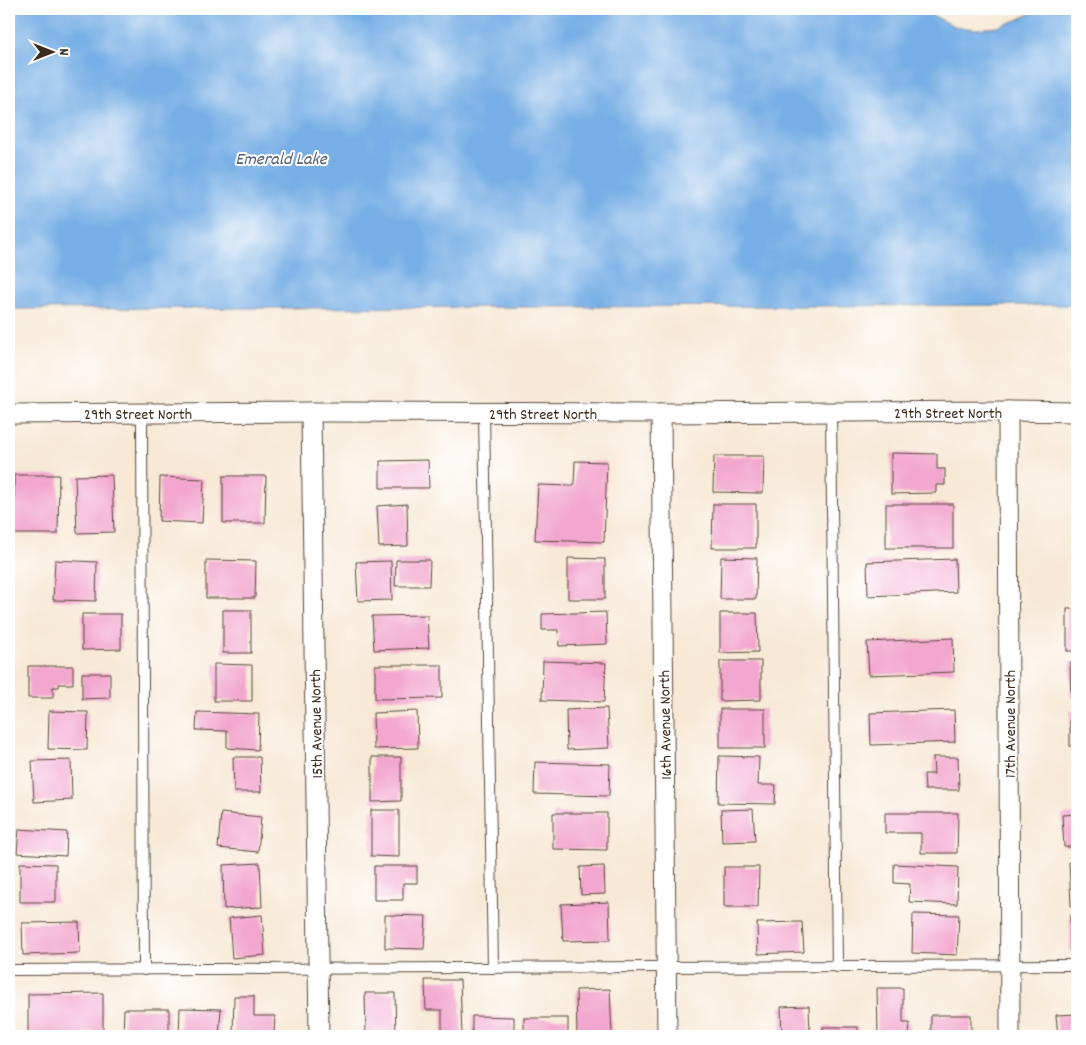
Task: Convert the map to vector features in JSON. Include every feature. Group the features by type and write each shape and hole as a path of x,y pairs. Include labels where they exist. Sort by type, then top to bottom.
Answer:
{"street":[{"name":"17th Avenue North","path":"1008,411 1010,1036"},
{"name":"15th Avenue North","path":"311,412 319,1036"},
{"name":"29th Street North","path":"9,414 1077,412"},
{"name":"16th Avenue North","path":"661,413 667,1036"}],"lane":[{"path":"484,412 492,968"},
{"path":"831,412 837,967"},
{"path":"142,414 144,970"},
{"path":"9,970 1077,965"}],"water":[{"name":"Emerald Lake","path":"9,9 923,9 954,26 974,29 997,27 1041,9 1077,9 1077,305 9,309"}],"building":[{"path":"891,453 937,454 937,469 945,469 945,485 936,485 936,493 891,494"},
{"path":"714,456 764,456 763,493 713,492"},
{"path":"428,460 429,488 380,488 380,461"},
{"path":"575,461 607,462 604,542 535,540 538,485 574,486"},
{"path":"14,475 59,475 58,534 14,534"},
{"path":"112,475 114,532 77,533 75,476"},
{"path":"223,476 266,476 265,523 223,523"},
{"path":"160,477 204,479 202,523 159,521"},
{"path":"407,504 408,546 379,547 377,506"},
{"path":"713,504 756,504 756,548 712,548"},
{"path":"886,504 953,504 953,548 886,548"},
{"path":"721,557 757,558 756,599 720,599"},
{"path":"568,558 605,559 605,599 568,599"},
{"path":"955,559 956,592 868,596 867,562"},
{"path":"55,560 97,562 96,601 53,600"},
{"path":"206,560 256,561 255,598 206,598"},
{"path":"396,560 430,560 429,586 395,586"},
{"path":"391,561 392,600 358,601 356,562"},
{"path":"1067,609 1077,609 1077,651 1067,651"},
{"path":"223,610 251,610 251,653 223,653"},
{"path":"606,612 607,644 559,646 558,630 542,630 542,614"},
{"path":"720,613 757,613 758,652 720,653"},
{"path":"82,614 121,614 121,649 82,650"},
{"path":"427,615 429,648 374,650 372,616"},
{"path":"953,638 954,672 869,675 867,642"},
{"path":"543,661 606,663 604,702 542,700"},
{"path":"720,661 761,661 761,700 720,701"},
{"path":"1070,662 1077,662 1077,697 1071,698"},
{"path":"214,664 252,665 252,701 214,701"},
{"path":"375,665 442,665 442,698 375,699"},
{"path":"28,666 73,666 73,684 59,684 59,687 53,687 53,698 28,698"},
{"path":"82,673 110,673 110,698 82,699"},
{"path":"607,708 609,748 567,750 566,710"},
{"path":"720,709 765,709 765,748 720,748"},
{"path":"954,710 955,742 871,745 870,713"},
{"path":"49,711 88,712 87,750 48,749"},
{"path":"417,711 418,748 374,749 373,713"},
{"path":"1070,711 1077,711 1077,746 1070,746"},
{"path":"197,712 259,714 258,750 227,748 227,731 196,730"},
{"path":"719,756 759,757 758,785 776,785 775,804 718,803"},
{"path":"233,757 260,757 261,792 234,792"},
{"path":"372,757 401,757 401,801 372,802"},
{"path":"933,757 958,757 959,790 925,790 924,774 934,774"},
{"path":"71,760 72,800 34,802 32,761"},
{"path":"535,762 610,764 609,796 534,794"},
{"path":"753,809 755,841 722,842 721,810"},
{"path":"371,810 399,810 399,857 371,856"},
{"path":"221,813 261,817 258,852 218,848"},
{"path":"553,813 607,813 607,850 553,849"},
{"path":"885,813 958,813 957,853 921,853 921,833 885,833"},
{"path":"1077,814 1077,847 1064,847 1062,815"},
{"path":"19,829 67,832 66,856 17,853"},
{"path":"1069,862 1077,862 1077,905 1071,906"},
{"path":"20,863 56,864 56,902 20,902"},
{"path":"260,863 262,907 224,909 223,865"},
{"path":"894,864 958,867 957,904 909,902 910,884 894,883"},
{"path":"374,866 417,866 417,883 403,883 403,900 374,900"},
{"path":"604,866 605,894 581,895 580,867"},
{"path":"724,867 759,867 758,907 724,907"},
{"path":"609,902 610,940 563,941 561,904"},
{"path":"913,914 959,915 957,955 912,953"},
{"path":"262,915 265,955 232,958 229,918"},
{"path":"385,915 426,916 424,949 385,948"},
{"path":"1070,916 1077,916 1077,952 1070,952"},
{"path":"79,922 80,953 23,955 22,923"},
{"path":"802,922 804,952 758,954 757,923"},
{"path":"425,980 460,980 462,1036 442,1036 442,1010 426,1010"},
{"path":"877,988 903,988 903,1023 910,1023 909,1036 878,1036"},
{"path":"610,989 612,1036 577,1036 576,990"},
{"path":"103,993 103,1032 85,1032 85,1036 28,1036 28,994"},
{"path":"365,993 395,993 396,1036 366,1036"},
{"path":"234,996 254,996 254,1016 275,1016 274,1036 233,1036"},
{"path":"809,1006 810,1036 782,1036 781,1007"},
{"path":"180,1008 221,1009 219,1036 179,1036"},
{"path":"124,1009 169,1009 169,1036 123,1036"},
{"path":"1077,1014 1077,1036 1058,1036 1056,1015"},
{"path":"931,1015 971,1015 971,1036 931,1036"},
{"path":"472,1016 514,1017 514,1036 472,1036"},
{"path":"524,1018 568,1018 568,1036 524,1036"},
{"path":"823,1027 858,1027 858,1036 823,1036"}]}
